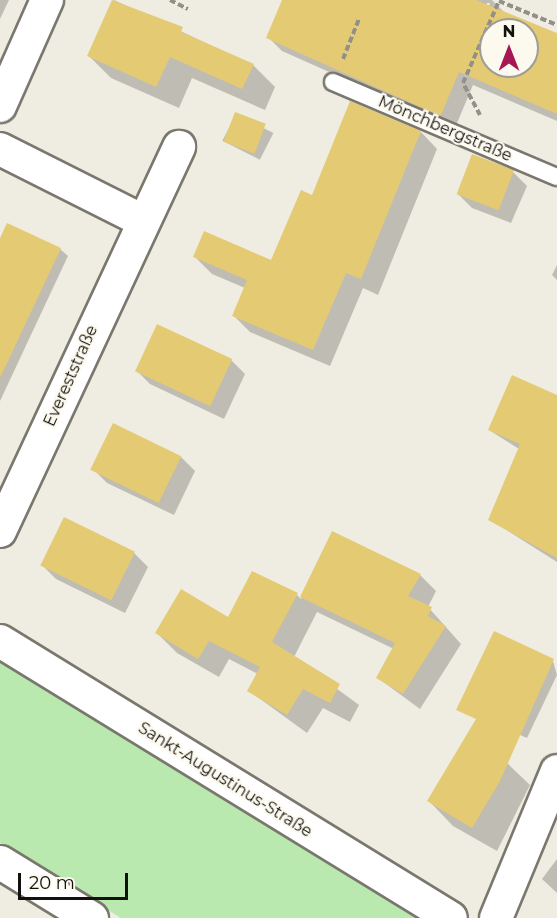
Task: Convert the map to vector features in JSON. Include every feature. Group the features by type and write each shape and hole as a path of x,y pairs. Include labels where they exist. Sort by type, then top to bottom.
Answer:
{"street":[{"path":"0,106 47,0"},
{"name":"Evereststraße","path":"0,531 141,220 178,147"},
{"path":"0,149 141,220"},
{"name":"Sankt-Augustinus-Straße","path":"0,641 451,918"},
{"path":"496,918 557,771"},
{"path":"0,862 91,918"}],"lane":[{"name":"Mönchbergstraße","path":"333,82 557,177"}],"path":[{"path":"170,0 188,9"},
{"path":"499,152 463,83 500,1 557,25"},
{"path":"333,82 359,20"}],"green space":[{"path":"0,661 421,918 121,918 0,843"}],"building":[{"path":"112,0 183,27 181,32 254,64 242,89 170,57 156,87 87,56"},
{"path":"282,0 476,0 520,18 479,18 479,78 539,78 539,26 557,33 557,114 459,72 441,115 266,38"},
{"path":"350,101 421,131 361,279 346,273 313,350 232,316 247,280 193,257 204,231 271,260 301,190 312,195"},
{"path":"235,112 266,124 254,154 224,142"},
{"path":"472,154 514,170 499,210 457,194"},
{"path":"7,223 61,248 0,378 0,238"},
{"path":"157,324 232,359 210,406 135,371"},
{"path":"512,375 557,395 557,558 488,520 520,444 488,430"},
{"path":"113,423 181,456 159,503 90,470"},
{"path":"64,517 135,552 111,600 40,566"},
{"path":"332,531 421,574 408,596 432,607 428,616 446,626 403,694 376,678 395,643 300,597"},
{"path":"252,571 298,593 272,642 340,684 330,703 303,689 287,715 247,691 260,667 209,641 198,659 155,633 181,589 228,617"},
{"path":"494,631 554,659 500,781 472,828 427,801 476,719 456,710"}]}
